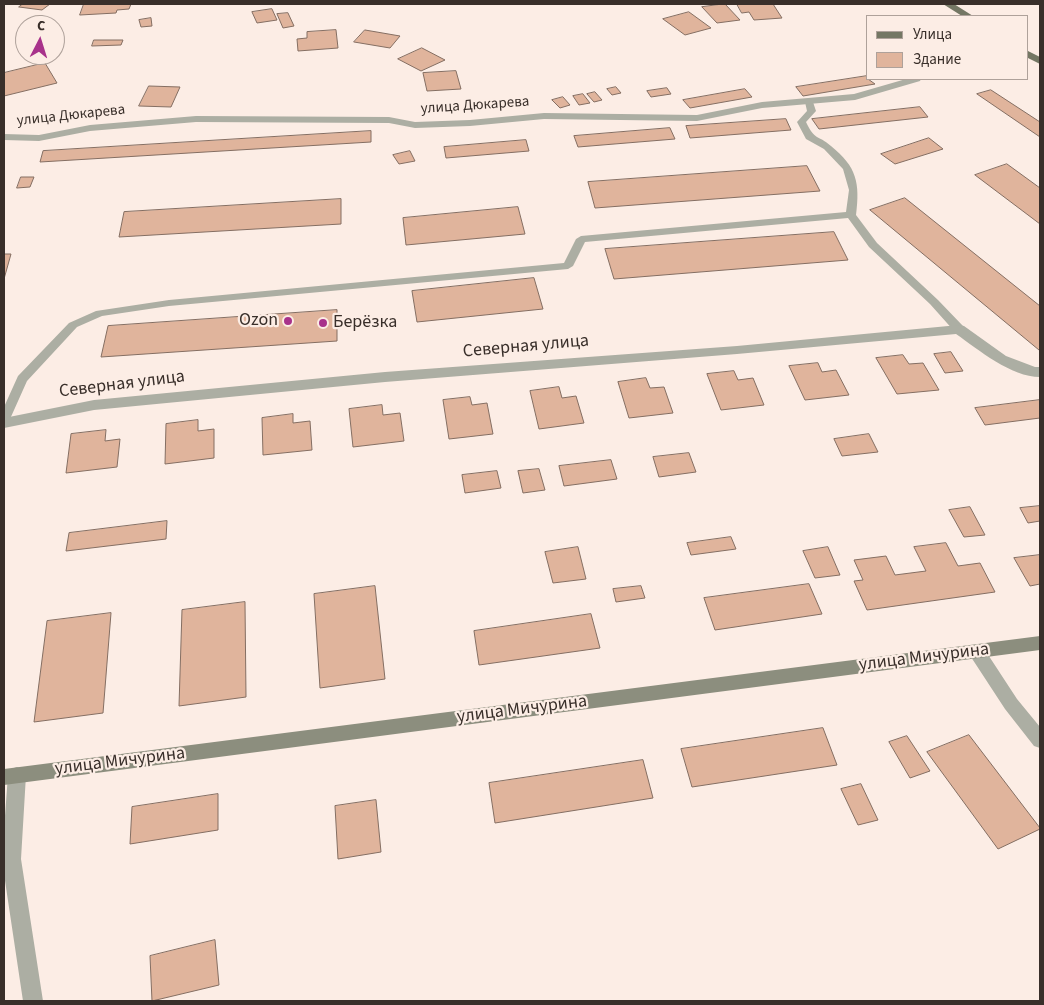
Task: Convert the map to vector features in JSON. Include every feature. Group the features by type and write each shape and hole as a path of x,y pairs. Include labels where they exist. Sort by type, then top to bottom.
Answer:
{"main road":[{"path":"948,4 966,15"},
{"path":"1029,55 1040,62"}],"street":[{"name":"улица Дюкарева","path":"4,137 39,138 90,128 196,119 389,120 415,125 470,123 544,116 697,118 762,105 855,97 913,80"},
{"path":"959,329 1001,359 1034,372 1040,372"},
{"name":"Северная улица","path":"4,423 94,405 394,377 737,350 959,329"},
{"name":"улица Мичурина","path":"11,776 1040,643"},
{"path":"977,652 1012,704 1040,740"},
{"path":"11,776 12,859 33,1001"}],"lane":[{"path":"809,102 812,111 801,122 809,137 828,147 847,168 854,190 851,215 873,245 934,302 959,329"},
{"path":"4,419 22,379 73,325 100,313 169,303 568,266 581,239 851,215"}],"building":[{"path":"23,4 50,4 42,10 19,7"},
{"path":"84,4 131,4 129,9 117,10 116,13 80,15"},
{"path":"725,4 740,20 717,23 702,7"},
{"path":"737,4 773,4 782,18 754,20 749,12 742,13"},
{"path":"272,9 277,20 257,23 252,12"},
{"path":"689,12 711,28 685,35 663,19"},
{"path":"288,13 294,26 283,28 277,14"},
{"path":"151,18 152,26 141,27 139,20"},
{"path":"336,30 338,48 298,51 297,39 307,38 307,32"},
{"path":"365,30 400,36 390,48 354,42"},
{"path":"94,40 123,40 121,45 92,46"},
{"path":"422,48 445,60 421,71 398,59"},
{"path":"37,65 46,65 57,83 4,96 4,73"},
{"path":"456,71 461,89 427,91 423,73"},
{"path":"866,76 866,80 875,84 803,96 796,87"},
{"path":"149,86 180,87 171,107 139,106"},
{"path":"616,87 621,93 612,95 607,89"},
{"path":"667,88 671,94 651,97 647,91"},
{"path":"745,89 752,97 690,108 683,100"},
{"path":"991,90 1040,122 1040,137 977,94"},
{"path":"595,92 602,100 594,102 587,94"},
{"path":"583,94 590,103 579,105 573,96"},
{"path":"563,97 570,105 560,108 552,100"},
{"path":"920,107 928,117 819,129 812,119"},
{"path":"786,119 791,130 690,138 686,126"},
{"path":"670,128 675,139 578,147 574,136"},
{"path":"371,131 371,142 40,162 43,151"},
{"path":"929,138 943,149 895,164 881,154"},
{"path":"526,140 529,151 446,158 444,147"},
{"path":"410,151 415,161 399,164 393,155"},
{"path":"1007,164 1040,188 1040,224 975,175"},
{"path":"807,166 820,191 595,208 588,182"},
{"path":"21,177 34,177 30,187 17,188"},
{"path":"905,198 1040,306 1039,350 870,210"},
{"path":"341,199 341,224 119,237 124,212"},
{"path":"518,207 525,234 406,245 403,218"},
{"path":"834,232 848,260 614,279 605,249"},
{"path":"4,254 11,254 4,279"},
{"path":"534,278 543,309 417,322 412,291"},
{"path":"337,310 337,341 101,357 108,326"},
{"path":"951,352 963,371 945,373 934,354"},
{"path":"903,355 909,364 923,363 939,390 897,394 876,358"},
{"path":"818,363 822,372 836,370 849,395 805,400 789,366"},
{"path":"734,371 738,380 753,378 764,405 721,410 707,374"},
{"path":"646,378 650,388 664,387 673,413 629,418 618,382"},
{"path":"559,387 562,398 576,396 584,423 539,429 530,391"},
{"path":"470,397 472,405 487,403 493,434 449,439 443,400"},
{"path":"1040,400 1040,418 985,425 975,408"},
{"path":"382,405 383,415 400,413 404,441 353,447 349,409"},
{"path":"293,414 293,423 310,421 312,450 263,455 262,418"},
{"path":"198,420 198,431 214,429 214,458 165,464 166,424"},
{"path":"106,430 105,441 120,439 117,467 66,473 71,434"},
{"path":"869,434 878,452 842,456 834,439"},
{"path":"689,453 696,472 659,477 653,457"},
{"path":"611,460 617,479 564,486 559,466"},
{"path":"539,469 545,490 523,493 518,471"},
{"path":"497,471 501,488 465,493 462,475"},
{"path":"1040,506 1040,521 1028,523 1020,508"},
{"path":"970,507 985,535 964,537 949,510"},
{"path":"167,521 166,539 66,551 69,533"},
{"path":"731,537 736,549 691,555 687,543"},
{"path":"946,543 958,566 980,563 995,592 867,610 854,581 863,580 854,560 886,556 895,575 926,571 914,547"},
{"path":"578,547 586,579 553,583 545,552"},
{"path":"828,547 840,575 815,578 803,551"},
{"path":"1040,555 1040,584 1030,586 1014,558"},
{"path":"809,584 822,614 715,630 704,598"},
{"path":"375,586 385,679 320,688 314,594"},
{"path":"641,586 645,598 616,602 613,589"},
{"path":"245,602 246,697 179,706 182,610"},
{"path":"111,613 103,713 34,722 47,621"},
{"path":"591,614 600,648 479,665 474,631"},
{"path":"823,728 837,765 692,787 681,749"},
{"path":"969,735 1040,829 998,849 927,752"},
{"path":"907,736 930,771 910,778 889,742"},
{"path":"643,760 653,798 495,823 489,783"},
{"path":"861,784 878,820 858,825 841,789"},
{"path":"218,794 218,830 130,844 132,807"},
{"path":"376,800 381,852 338,859 335,806"},
{"path":"215,940 219,985 152,1001 150,956"}],"place":[{"name":"Ozon","path":"288,321"},
{"name":"Берёзка","path":"323,323"}]}
